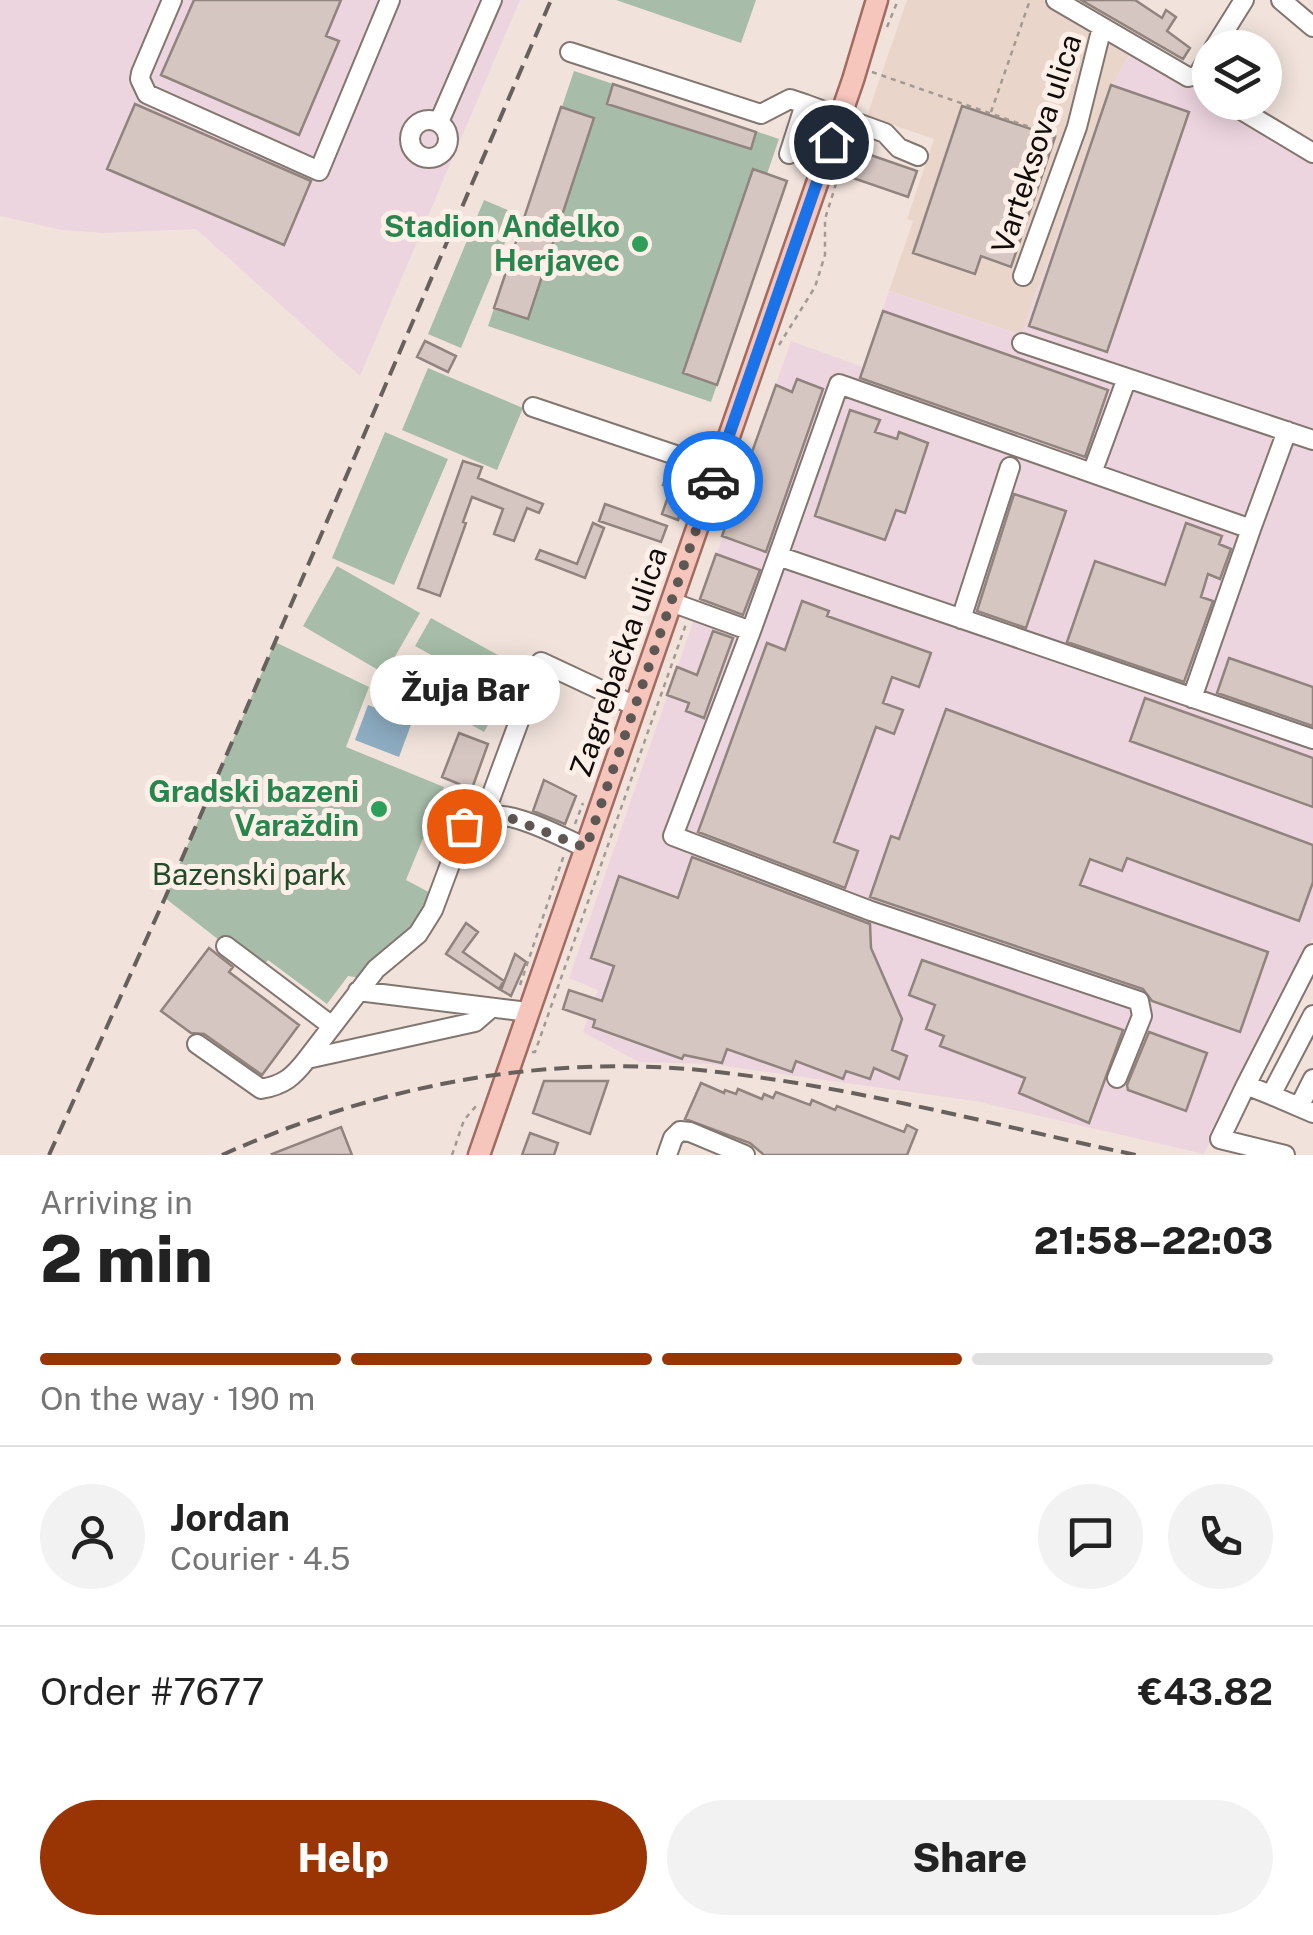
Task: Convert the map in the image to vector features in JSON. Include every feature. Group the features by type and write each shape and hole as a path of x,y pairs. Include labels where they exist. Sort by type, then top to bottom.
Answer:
{"main road":[{"name":"Zagrebačka ulica","path":"480,1155 521,1005 586,848 635,706 681,606 717,469 878,6"}],"street":[{"path":"172,0 140,73 147,94 319,171 390,0"},
{"path":"439,122 492,0"},
{"name":"Varteksova ulica","path":"1056,0 1192,78"},
{"path":"1225,30 1244,0"},
{"path":"1281,0 1313,28"},
{"name":"Varteksova ulica","path":"1023,276 1072,142 1102,27"},
{"path":"570,52 761,114 790,98 884,133 898,148 918,156"},
{"path":"789,154 805,104"},
{"path":"1259,120 1313,152"},
{"path":"1022,342 1313,440"},
{"path":"1092,473 1127,378"},
{"path":"1117,1078 1142,1016 1139,1001 870,911 673,836 752,631 839,384 1251,529"},
{"path":"533,407 717,469"},
{"path":"1192,698 1287,431"},
{"path":"961,619 1010,467"},
{"path":"778,556 1313,739"},
{"path":"681,606 752,631"},
{"path":"485,813 541,662 635,706"},
{"path":"197,1044 261,1089 292,1078 376,969 418,934 433,910 464,826 485,813 504,814 586,848"},
{"path":"226,946 332,1026"},
{"path":"1284,1155 1220,1139 1313,954"},
{"path":"358,990 490,1009 521,1005"},
{"path":"307,1058 475,1022 490,1009"},
{"path":"1271,1095 1313,1015"},
{"path":"1246,1085 1306,1110 1313,1079"},
{"path":"667,1155 680,1131 744,1155"}],"path":[{"path":"990,114 1030,0"},
{"path":"870,72 1072,142"},
{"path":"783,338 814,287 825,255 825,219 831,196"},
{"path":"524,1052 535,1052 681,606"},
{"path":"521,1005 563,858"},
{"path":"452,1155 464,1120 476,1106"}],"shaded area":[{"path":"0,0 520,0 360,376 196,229 104,233 62,230 0,216"},
{"path":"907,0 1043,0 1131,52 1108,92 1021,335 889,291 913,221 907,219 934,139 867,116"},
{"path":"1131,52 1192,88 1192,120 1245,120 1313,162 1313,938 1204,1154 975,1101 710,1064 639,1062 583,1032 598,990 569,978 791,341 863,367 889,291 1021,335 1108,92"}],"green space":[{"path":"616,0 756,0 741,43"},
{"name":"Stadion Anđelko Herjavec","path":"574,71 779,139 767,174 787,181 711,402 488,326"},
{"path":"484,200 517,214 461,348 428,334"},
{"path":"428,368 523,408 497,470 402,430"},
{"path":"385,432 448,459 394,585 332,558"},
{"path":"337,566 420,613 385,674 303,626"},
{"path":"431,618 516,665 501,693 415,646"},
{"name":"Bazenski park","path":"275,642 369,687 346,747 444,787 406,880 438,897 433,910 368,979 348,976 327,1004 268,960 259,971 165,898"},
{"path":"442,669 501,702 484,732 425,699"}],"water":[{"path":"368,705 412,722 399,757 355,740"}],"building":[{"path":"194,0 341,0 326,36 339,41 299,135 161,75"},
{"path":"1081,0 1135,0 1162,18 1166,10 1176,17 1167,31 1190,48 1183,59"},
{"path":"613,84 756,132 751,149 607,104"},
{"path":"1111,85 1189,112 1107,352 1029,326"},
{"path":"135,104 311,181 284,245 107,169"},
{"path":"962,106 1055,137 1011,267 981,256 975,274 913,253"},
{"path":"561,107 594,118 528,319 494,308"},
{"path":"859,151 917,171 908,197 850,177"},
{"path":"753,169 787,181 717,385 683,373"},
{"path":"883,311 1108,390 1085,457 860,378"},
{"path":"425,341 456,356 448,372 417,357"},
{"path":"797,379 823,389 766,552 722,536 776,385 792,392"},
{"path":"850,410 880,420 875,432 897,439 899,432 928,443 905,513 896,510 885,540 815,516"},
{"path":"463,461 482,467 478,478 543,504 539,513 527,508 514,541 494,534 503,509 472,497 440,596 418,588"},
{"path":"670,466 693,474 678,520 662,514 671,488 663,485"},
{"path":"1014,494 1066,511 1026,628 977,611"},
{"path":"605,504 667,526 661,542 599,521"},
{"path":"593,523 604,528 585,578 536,559 540,550 577,564"},
{"path":"1186,523 1222,536 1219,544 1231,549 1220,579 1208,574 1201,597 1213,601 1184,682 1067,642 1095,561 1165,585"},
{"path":"716,554 760,570 743,615 700,599"},
{"path":"802,601 829,611 827,616 931,653 919,687 892,677 883,703 903,710 894,734 876,727 834,842 858,851 845,888 698,832 767,643 785,650"},
{"path":"713,631 733,638 704,718 686,711 689,703 667,695 677,667 697,675"},
{"path":"1229,658 1313,687 1313,726 1217,693"},
{"path":"1145,698 1313,758 1313,807 1130,741"},
{"path":"946,709 1313,845 1313,882 1299,921 1127,858 1122,871 1090,859 1080,885 1268,952 1240,1032 1152,1001 1143,989 870,897 891,836 899,839"},
{"path":"459,733 488,744 470,794 442,777"},
{"path":"544,780 576,796 565,824 533,811"},
{"path":"692,857 870,924 871,948 902,1019 892,1050 907,1056 899,1079 874,1068 870,1079 846,1071 843,1079 796,1061 792,1072 727,1049 722,1063 684,1055 682,1059 593,1027 595,1020 563,1009 569,990 602,1001 614,966 591,958 619,876 678,898"},
{"path":"466,923 478,932 463,952 504,981 499,989 446,954"},
{"path":"209,948 233,967 229,972 299,1025 262,1075 204,1034 191,1033 161,1011"},
{"path":"515,954 526,962 511,996 501,990"},
{"path":"922,960 1123,1030 1089,1123 1019,1093 1025,1078 940,1046 944,1036 926,1029 935,1005 909,995"},
{"path":"1149,1032 1207,1053 1186,1111 1128,1090"},
{"path":"544,1081 608,1081 590,1134 533,1113"},
{"path":"701,1083 724,1093 725,1090 736,1094 738,1089 762,1099 764,1094 773,1098 776,1092 810,1105 812,1100 835,1110 837,1106 904,1132 907,1125 917,1130 907,1155 764,1155 750,1143 685,1119"},
{"path":"341,1127 352,1155 272,1154"},
{"path":"530,1133 558,1143 554,1155 522,1155"}],"railway":[{"path":"49,1155 165,898 551,0"},
{"path":"222,1155 341,1110 403,1093 527,1071 591,1067 654,1067 771,1079 1136,1155"}],"way so far":[{"path":"464,826 477,816 495,812 586,848 713,481"}],"place":[{"name":"Stadion Anđelko Herjavec","path":"640,244"},
{"name":"Gradski bazeni Varaždin","path":"379,809"},
{"name":"Žuja Bar","path":"464,826"}],"route":[{"path":"713,481 831,142"}]}
